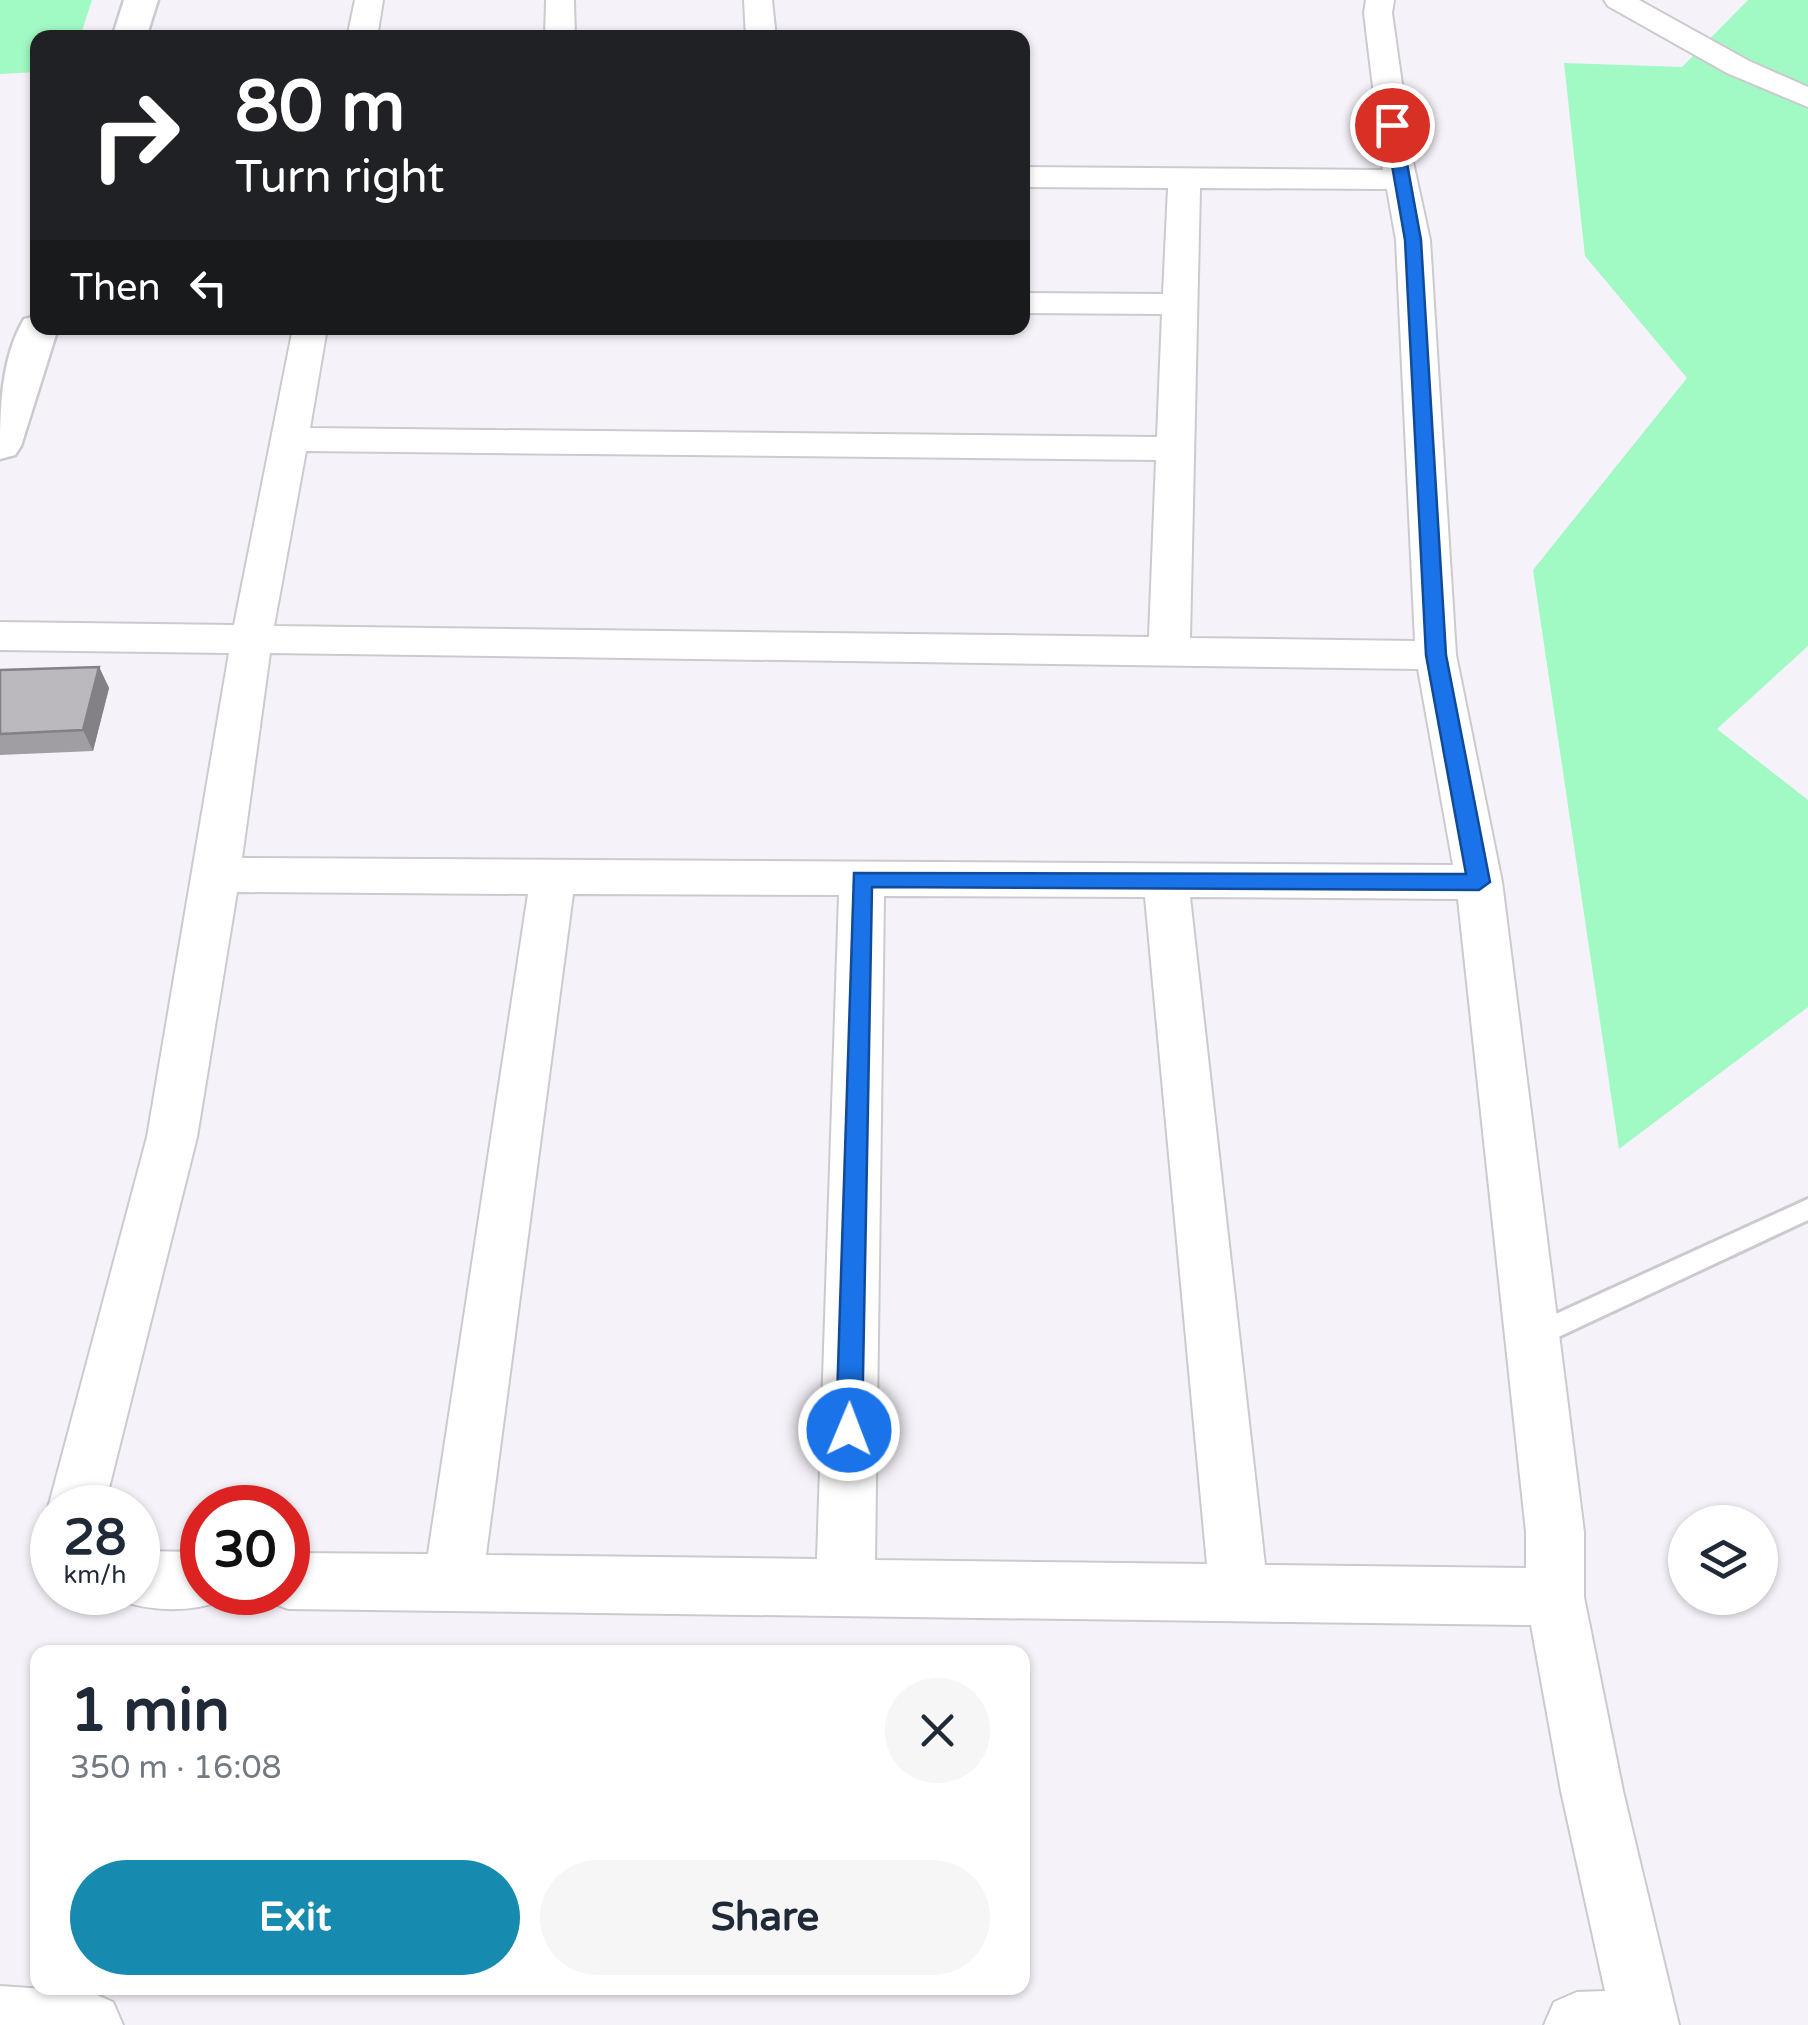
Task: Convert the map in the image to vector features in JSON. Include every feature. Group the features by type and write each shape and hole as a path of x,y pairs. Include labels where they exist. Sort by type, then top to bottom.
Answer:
{"street":[{"path":"132,30 141,0"},
{"path":"363,30 369,0"},
{"path":"560,0 560,30"},
{"path":"758,0 760,30"},
{"path":"1380,0 1378,14 1413,240 1436,655 1479,882 1555,1532 1555,1596 1592,1791 1646,2025 1577,2025"},
{"path":"1618,0 1723,59 1808,98"},
{"path":"1030,177 1401,180"},
{"path":"1168,652 1184,178"},
{"path":"1030,302 1180,304"},
{"path":"0,446 36,335"},
{"path":"82,1485 172,1136 217,875 252,637 309,335"},
{"path":"290,440 1175,449"},
{"path":"0,636 1436,655"},
{"path":"217,875 1479,882"},
{"path":"452,1583 553,877"},
{"path":"846,1588 862,878"},
{"path":"1166,880 1239,1593"},
{"path":"310,1581 1555,1596"},
{"path":"0,2019 90,2025"}],"lane":[{"path":"1532,1336 1808,1209"}],"green space":[{"path":"0,0 92,0 82,30 30,30 30,72 0,74"},
{"path":"1748,0 1808,0 1808,646 1717,729 1808,800 1808,1007 1619,1149 1533,570 1687,378 1585,256 1564,63 1682,67"}],"building":[{"path":"99,667 83,730 0,734 0,670"}],"route":[{"path":"849,1430 862,878 1479,882 1436,655 1413,240 1392,125"}]}
